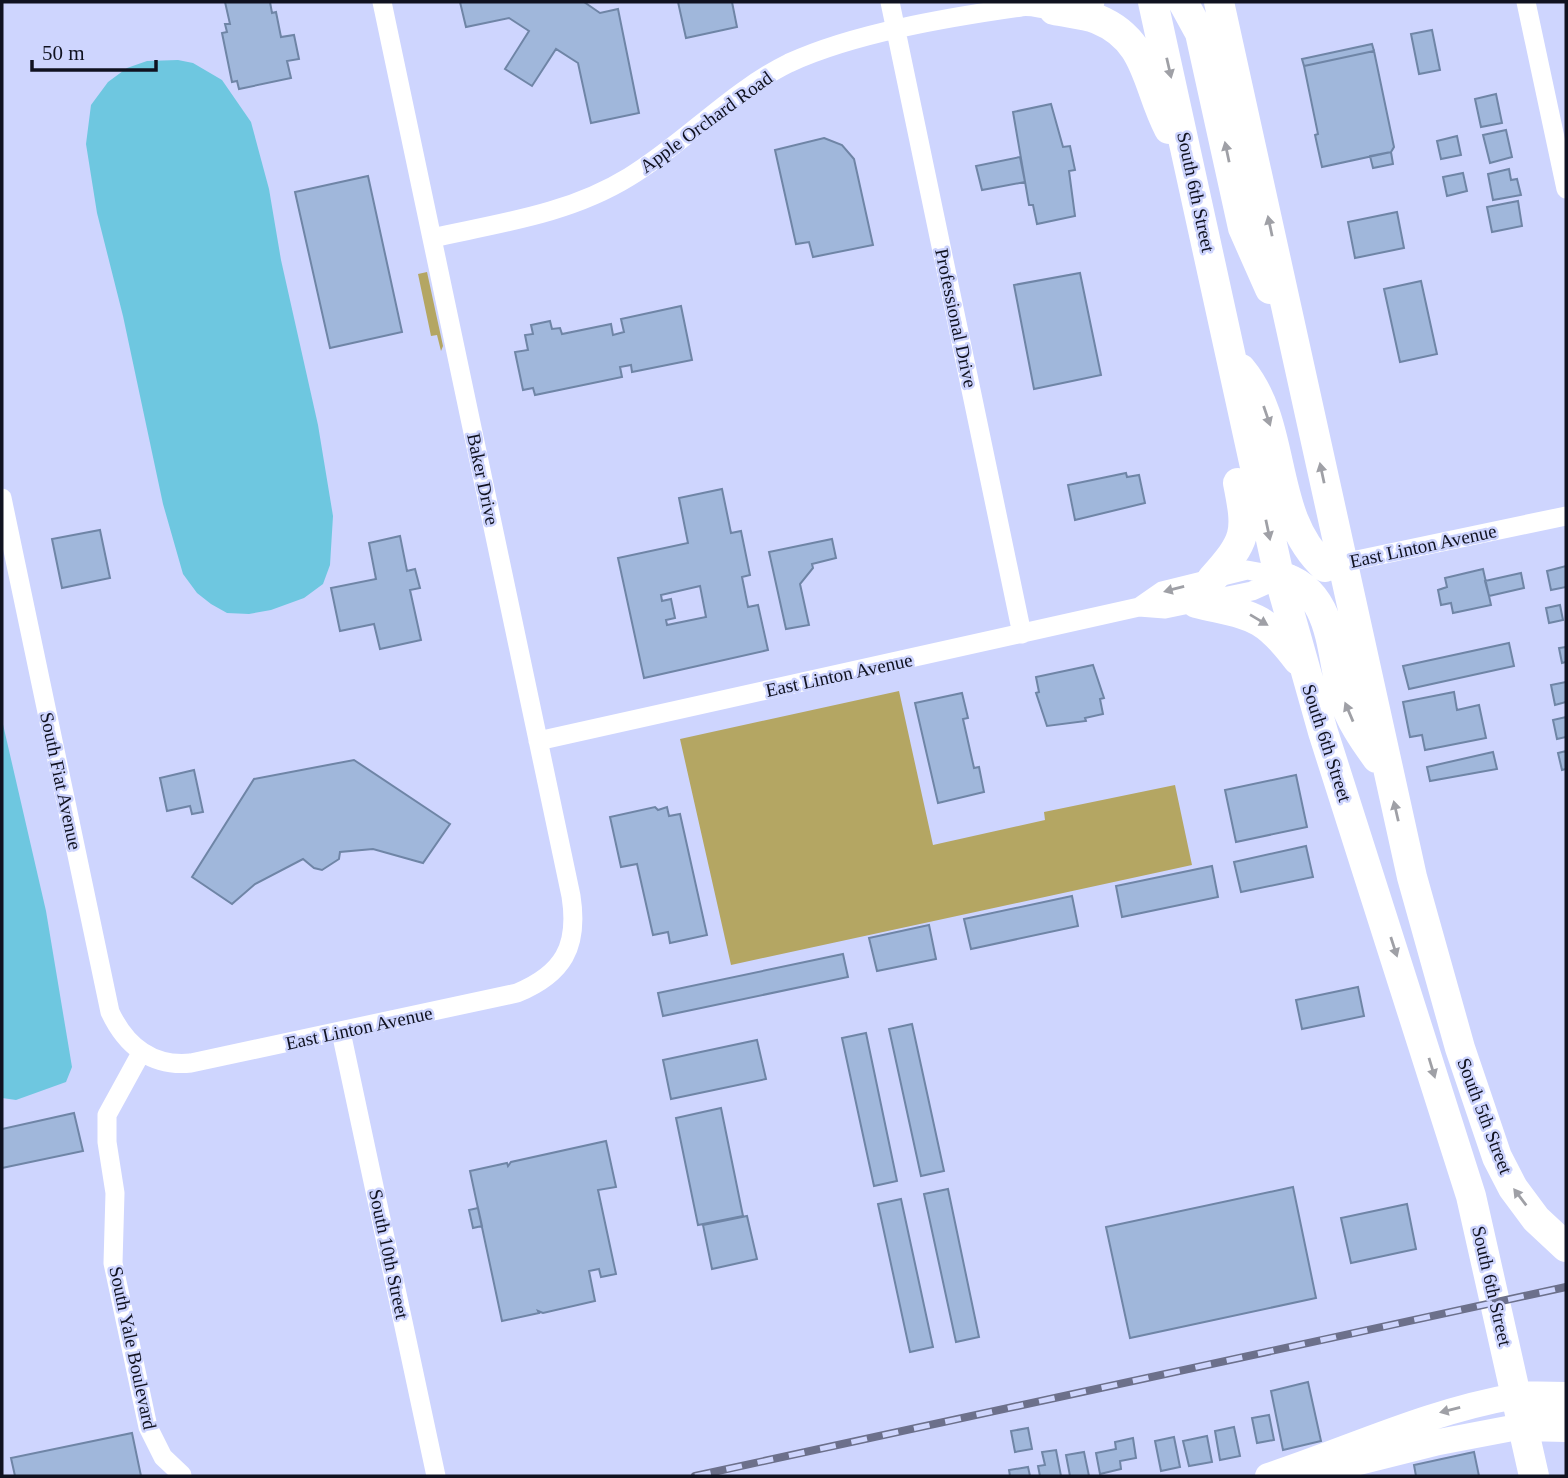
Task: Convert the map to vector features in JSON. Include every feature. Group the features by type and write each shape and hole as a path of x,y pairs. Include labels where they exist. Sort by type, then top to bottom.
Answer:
{"main road":[{"name":"South 6th Street","path":"1153,2 1279,576 1303,668 1471,1196 1534,1476"},
{"path":"1183,2 1200,33 1244,228 1297,354"},
{"path":"1219,2 1297,354 1334,565 1386,769"},
{"path":"1037,6 1095,19 1126,36 1139,52 1158,109 1194,180"},
{"path":"1212,579 1237,548 1246,522 1209,333 1214,276"},
{"path":"1232,359 1257,389 1273,435 1295,528 1313,556 1334,565"},
{"path":"1279,576 1298,584 1320,606 1329,632 1343,698 1358,732 1386,769"},
{"path":"1196,603 1256,618 1281,637 1303,668"},
{"name":"South 5th Street","path":"1386,769 1412,877 1480,1113 1508,1178 1536,1219 1566,1247"},
{"path":"1268,1476 1332,1455 1412,1421 1516,1396 1566,1397"},
{"path":"1290,1476 1523,1426 1566,1427"}],"street":[{"name":"Baker Drive","path":"382,2 573,908 573,933 565,957"},
{"name":"Professional Drive","path":"890,2 1022,634"},
{"name":"Apple Orchard Road","path":"432,237 541,214 593,196 630,177 672,149 718,110 772,73 820,51 895,31 1037,6 1095,2"},
{"path":"1526,2 1566,189"},
{"name":"South Fiat Avenue","path":"2,498 7,552 110,1012 127,1042 141,1053"},
{"name":"East Linton Avenue","path":"538,741 1139,607 1165,610 1252,591 1279,576 1566,516"},
{"name":"East Linton Avenue","path":"1139,607 1162,591 1247,570 1279,576"},
{"name":"East Linton Avenue","path":"141,1053 163,1062 191,1063 517,993 542,983 565,957"},
{"name":"South 10th Street","path":"341,1032 436,1476"},
{"name":"South Yale Boulevard","path":"141,1053 107,1115 107,1142 115,1193 113,1264 148,1427 163,1457 181,1475"}],"shaded area":[{"path":"427,272 443,346 441,351 437,335 431,336 418,274"},
{"path":"899,691 933,845 1045,820 1044,812 1175,785 1192,865 731,965 680,739"}],"water":[{"path":"178,60 193,63 222,80 251,122 269,189 281,260 318,425 333,516 330,565 323,584 304,598 271,610 249,614 227,613 211,604 197,593 183,574 163,504 123,316 97,213 86,144 91,105 108,82 127,68 147,61"},
{"path":"2,720 46,911 72,1067 66,1082 16,1100 2,1098"}],"building":[{"path":"225,2 270,2 272,13 276,12 281,37 294,35 299,59 287,61 291,78 239,89 237,81 232,82 222,33 227,32 225,24 230,24"},
{"path":"460,2 584,2 600,13 618,9 639,113 591,123 578,63 556,49 532,86 505,69 529,31 509,18 466,27"},
{"path":"678,2 732,2 737,27 686,38"},
{"path":"1432,30 1440,70 1419,74 1411,34"},
{"path":"1372,44 1374,51 1304,66 1302,59"},
{"path":"1374,51 1394,147 1391,152 1322,167 1304,66"},
{"path":"1496,94 1502,123 1481,127 1475,99"},
{"path":"1051,104 1063,147 1070,146 1075,170 1069,171 1075,216 1037,224 1033,205 1029,205 1013,112"},
{"path":"1506,130 1512,157 1490,163 1483,135"},
{"path":"1457,136 1461,155 1441,159 1437,141"},
{"path":"824,138 842,145 854,159 873,245 813,257 809,242 796,244 775,150"},
{"path":"1391,152 1393,164 1373,168 1370,156"},
{"path":"1020,157 1025,182 982,190 976,166"},
{"path":"1509,169 1511,180 1517,179 1521,195 1493,200 1488,174"},
{"path":"1463,173 1467,191 1447,196 1443,177"},
{"path":"368,176 402,332 330,348 295,192"},
{"path":"1518,201 1522,226 1492,232 1487,207"},
{"path":"1397,212 1404,248 1355,258 1348,222"},
{"path":"1080,273 1101,375 1034,389 1014,285"},
{"path":"1421,281 1437,354 1400,362 1384,289"},
{"path":"681,306 692,360 632,372 631,365 620,367 622,377 535,395 533,388 523,390 515,352 528,350 525,335 533,334 531,325 550,321 552,329 560,328 562,334 611,324 613,335 624,332 621,319"},
{"path":"1126,473 1127,477 1139,475 1145,503 1075,520 1068,485"},
{"path":"722,489 731,533 741,531 750,575 742,577 748,607 758,605 768,650 644,678 618,558 688,543 679,498","holes":["700,586 706,617 667,625 666,620 675,618 671,599 662,601 661,595"]},
{"path":"100,530 110,578 62,588 52,539"},
{"path":"400,536 407,571 415,569 420,588 410,590 421,640 380,649 374,624 340,631 331,588 376,579 369,543"},
{"path":"832,539 836,558 812,564 813,568 800,584 809,625 786,629 769,552"},
{"path":"1566,566 1566,587 1551,590 1547,571"},
{"path":"1483,569 1491,605 1453,613 1451,603 1441,605 1438,590 1447,587 1445,578"},
{"path":"1521,573 1524,588 1489,596 1485,581"},
{"path":"1560,605 1563,620 1549,623 1546,608"},
{"path":"1509,643 1514,666 1409,689 1403,666"},
{"path":"1566,647 1566,662 1562,663 1559,648"},
{"path":"1093,665 1104,698 1100,699 1103,714 1085,718 1086,721 1047,726 1036,693 1039,692 1036,677"},
{"path":"1566,682 1566,702 1555,705 1551,685"},
{"path":"1454,692 1457,710 1479,705 1486,738 1425,750 1422,735 1410,737 1403,702"},
{"path":"962,693 968,718 963,719 974,768 979,767 984,792 938,803 915,703"},
{"path":"1566,717 1566,737 1557,739 1553,720"},
{"path":"1566,751 1566,769 1562,770 1558,753"},
{"path":"1493,752 1497,769 1430,781 1427,767"},
{"path":"354,760 450,824 423,863 373,849 340,852 339,859 322,870 314,868 303,859 255,884 232,904 192,877 254,779"},
{"path":"194,770 203,812 192,814 190,806 167,811 160,778"},
{"path":"1296,775 1307,827 1236,842 1225,790"},
{"path":"655,807 658,810 667,807 669,816 680,814 707,935 670,943 668,932 653,935 637,864 621,867 610,817"},
{"path":"1306,846 1313,877 1241,892 1234,862"},
{"path":"1212,866 1218,897 1122,917 1116,886"},
{"path":"1072,896 1078,926 971,949 964,919"},
{"path":"929,925 936,959 877,971 869,938"},
{"path":"843,954 848,977 663,1016 658,993"},
{"path":"1358,987 1364,1016 1302,1029 1296,1000"},
{"path":"912,1024 944,1171 921,1176 889,1029"},
{"path":"866,1033 897,1181 874,1186 842,1038"},
{"path":"757,1040 766,1079 671,1099 663,1060"},
{"path":"721,1108 743,1216 698,1225 676,1118"},
{"path":"74,1113 83,1151 2,1168 2,1129"},
{"path":"606,1141 616,1187 598,1190 616,1274 601,1277 599,1269 589,1271 595,1301 543,1313 538,1311 539,1313 502,1321 470,1171 507,1163 508,1166 511,1162"},
{"path":"1293,1187 1316,1298 1130,1338 1106,1227"},
{"path":"948,1189 979,1337 956,1342 924,1194"},
{"path":"901,1199 933,1347 910,1352 878,1204"},
{"path":"1407,1204 1416,1249 1351,1263 1341,1218"},
{"path":"478,1208 482,1226 473,1228 469,1210"},
{"path":"747,1216 757,1259 712,1269 703,1225"},
{"path":"1308,1382 1321,1441 1283,1450 1271,1391"},
{"path":"1269,1415 1274,1440 1257,1443 1252,1418"},
{"path":"1234,1427 1240,1456 1220,1460 1215,1431"},
{"path":"1028,1428 1032,1449 1015,1452 1011,1431"},
{"path":"132,1433 141,1476 15,1476 11,1458"},
{"path":"1207,1436 1212,1462 1189,1466 1183,1441"},
{"path":"1174,1437 1180,1467 1161,1471 1155,1441"},
{"path":"1133,1438 1136,1458 1120,1461 1121,1469 1100,1474 1096,1453 1116,1449 1115,1442"},
{"path":"1056,1450 1061,1476 1040,1476 1038,1466 1045,1465 1042,1452"},
{"path":"1084,1452 1089,1476 1070,1476 1066,1455"},
{"path":"1474,1452 1479,1476 1416,1476 1414,1465"},
{"path":"1028,1467 1030,1476 1010,1476 1009,1470"}],"railway":[{"path":"695,1476 1566,1287"}]}
